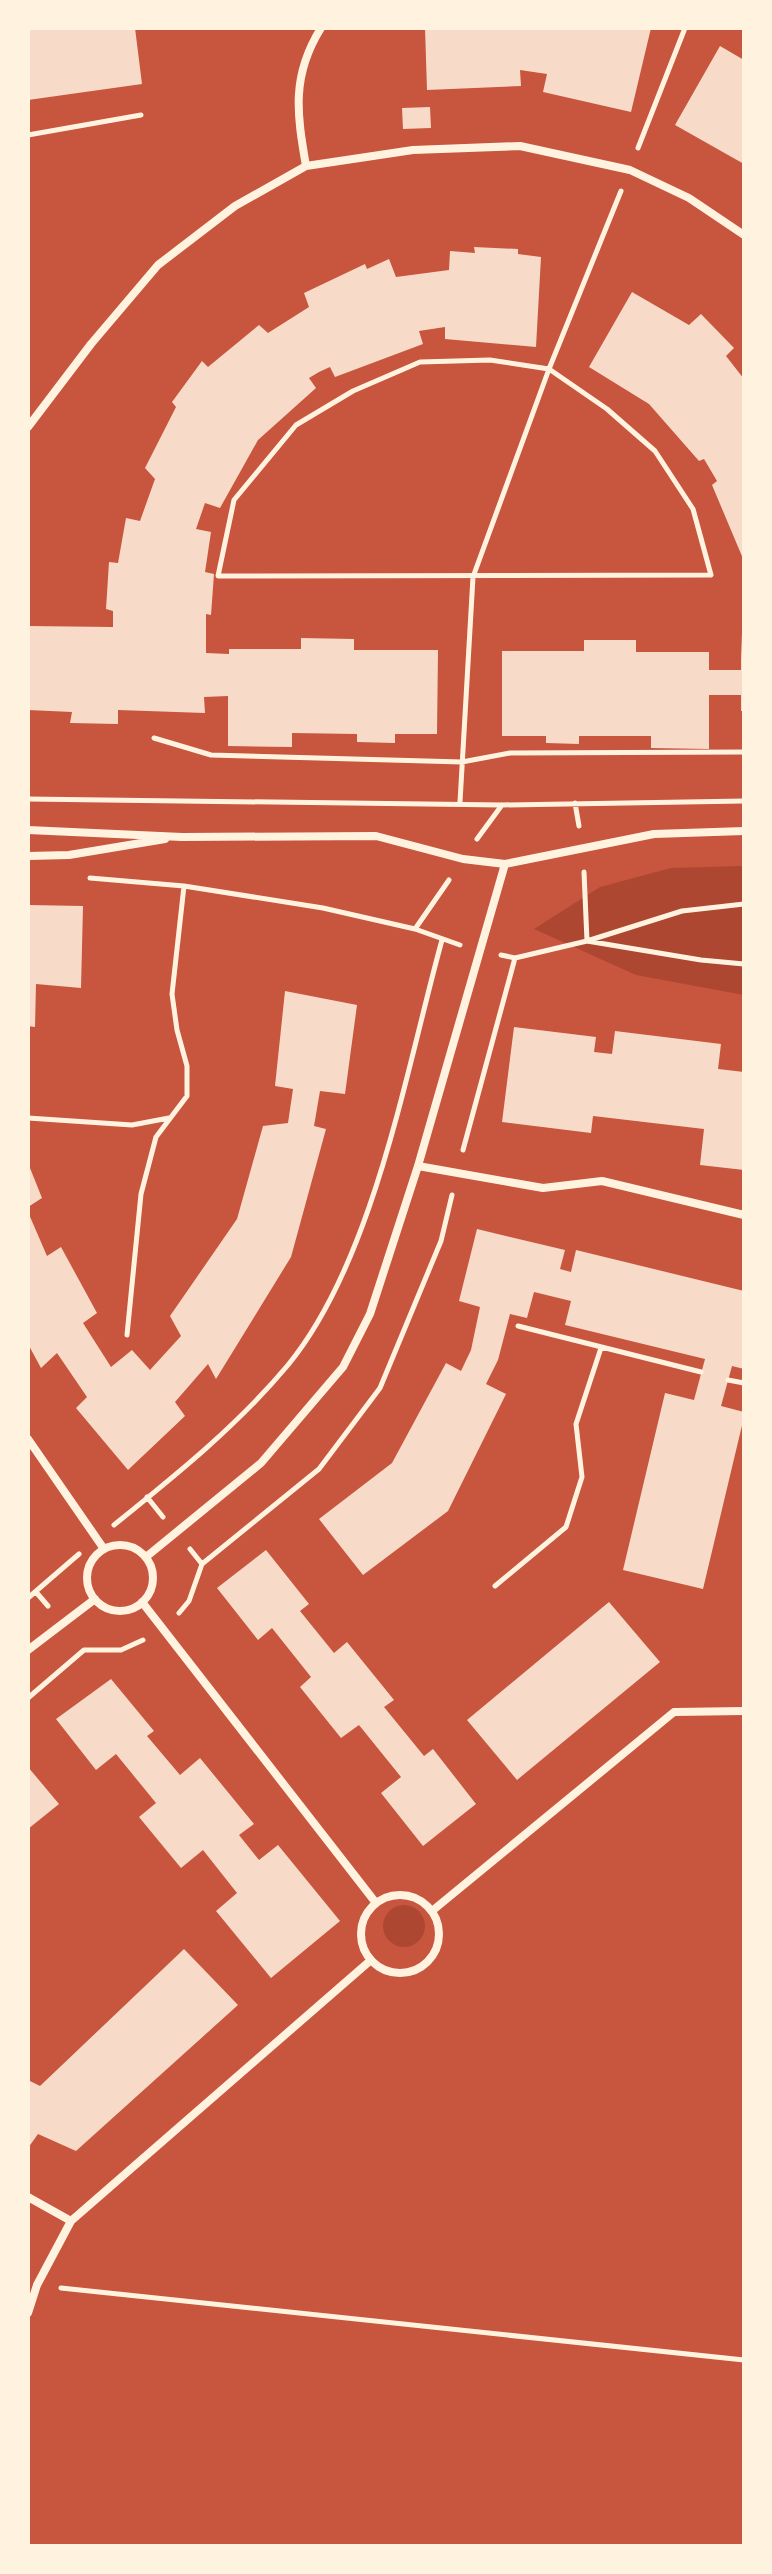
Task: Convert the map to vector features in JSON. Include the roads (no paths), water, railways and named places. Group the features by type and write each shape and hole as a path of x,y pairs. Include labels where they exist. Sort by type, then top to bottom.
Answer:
{"street":[{"path":"306,166 296,112 301,72 321,28"},
{"path":"28,427 91,344 158,265 235,206 306,166 413,150 520,146 630,170 689,198 744,235"},
{"path":"28,830 182,837 376,836 463,859 505,864 654,834 744,831"},
{"path":"28,856 69,855 182,837"},
{"path":"146,1557 261,1463 343,1367 370,1314 418,1166 505,864"},
{"path":"418,1166 543,1188 602,1181 744,1215"},
{"path":"28,1439 104,1549"},
{"path":"122,1545 146,1557 154,1575 149,1594 142,1602 123,1610 113,1609 95,1599 88,1571 104,1549 122,1545"},
{"path":"28,1650 95,1599"},
{"path":"142,1602 376,1903"},
{"path":"432,1911 674,1712 744,1711"},
{"path":"399,1895 412,1897 432,1911 439,1936 429,1959 407,1972 381,1968 371,1960 361,1937 367,1912 376,1903 399,1895"},
{"path":"28,2313 37,2285 71,2221 371,1960"},
{"path":"28,2197 71,2221"}]}
